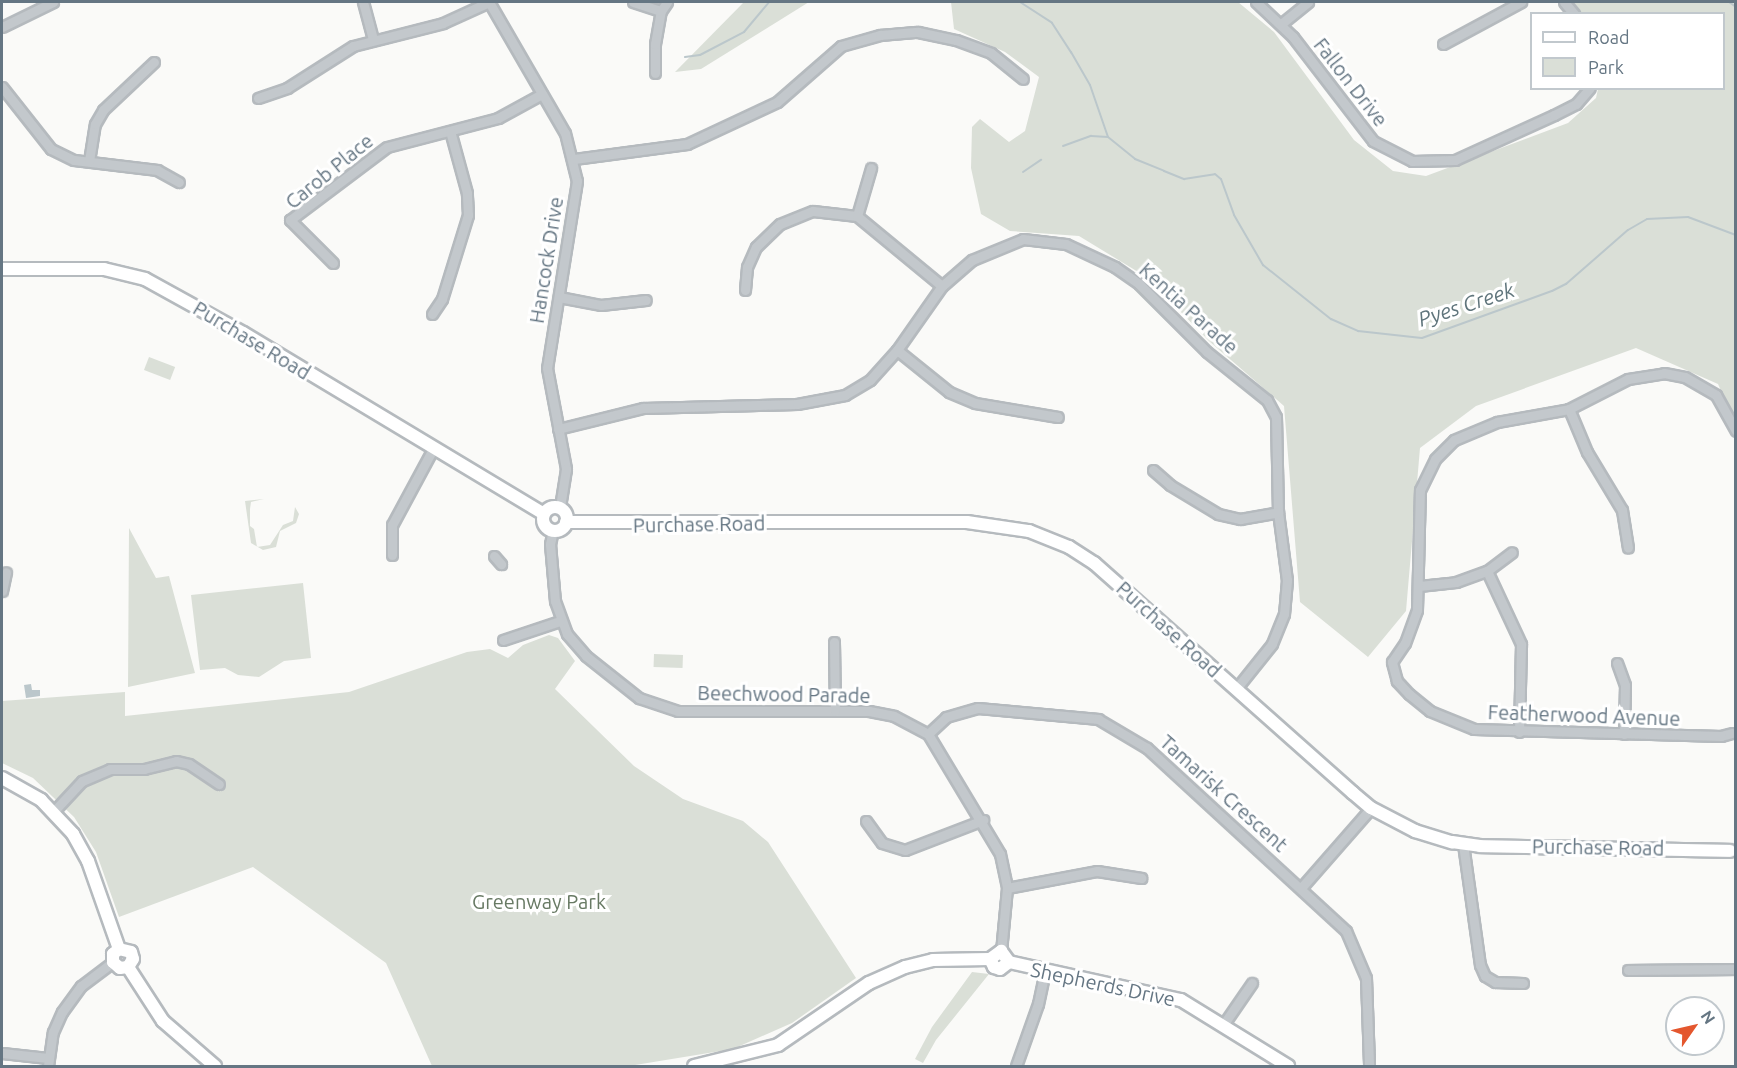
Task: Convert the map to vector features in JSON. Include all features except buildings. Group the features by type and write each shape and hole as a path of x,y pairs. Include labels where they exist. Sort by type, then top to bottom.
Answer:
{"main road":[{"name":"Purchase Road","path":"2,269 104,269 145,279 243,333 543,514"},
{"path":"549,508 560,508 566,522 553,530 544,525 543,514 549,508"},
{"name":"Purchase Road","path":"566,522 967,522 1029,531 1069,547 1094,563 1371,808 1415,831 1464,844 1734,852"},
{"path":"2,778 54,811 88,861 119,949"},
{"path":"119,949 113,954 113,962 120,968 128,967"},
{"path":"119,949 131,952 133,959 128,967"},
{"name":"Shepherds Drive","path":"727,1063 788,1040 891,972 933,960 990,959 1000,969 1005,956 1045,972 1169,995 1223,1025 1288,1066"},
{"path":"128,967 162,1021 215,1066"},
{"path":"694,1066 727,1063"}],"street":[{"path":"2,27 53,2"},
{"path":"363,2 372,40"},
{"path":"258,98 287,88 335,54 372,40 442,23 489,2"},
{"name":"Hancock Drive","path":"489,2 565,133 574,159 576,204 547,368 566,469 560,508"},
{"path":"633,2 661,11"},
{"path":"655,73 661,11 667,2"},
{"name":"Fallon Drive","path":"1256,2 1281,24 1373,141 1412,162 1455,160 1576,104 1588,90"},
{"path":"1281,24 1308,2"},
{"path":"1443,44 1521,2"},
{"path":"574,159 687,144 777,102 841,46 880,35 918,32 956,40 991,53 1023,80"},
{"path":"89,161 95,124 103,110 154,62"},
{"path":"2,87 51,149 74,160 157,170 179,182"},
{"name":"Carob Place","path":"333,263 290,220 387,147 498,118 542,94"},
{"path":"432,314 442,299 468,215 467,193 450,130"},
{"path":"857,216 871,168"},
{"path":"745,290 747,267 756,247 780,224 813,211 857,216 942,286"},
{"name":"Kentia Parade","path":"558,429 669,405 822,403 846,395 870,380 897,350 942,286 972,260 1023,239 1066,244 1115,267 1139,284 1207,352 1267,400 1276,417 1278,512 1287,580 1284,614 1272,644 1236,689"},
{"path":"559,297 601,304 646,300"},
{"path":"897,350 949,392 975,403 1058,417"},
{"path":"1512,552 1487,571 1456,582 1419,586 1417,508 1425,474 1435,459 1454,440 1480,426 1569,409 1628,380 1664,373 1685,377 1716,395 1736,431"},
{"path":"1569,409 1587,452 1622,510 1628,548"},
{"path":"392,555 392,525 433,449"},
{"path":"1153,470 1170,485 1218,514 1240,519 1278,512"},
{"name":"Beechwood Parade","path":"553,530 554,591 560,621 586,656 639,698 661,708 678,711 869,711 894,716 928,735 983,820 1000,854 1007,888 1005,956"},
{"path":"494,556 501,564"},
{"path":"1487,571 1521,644 1519,732"},
{"path":"2,591 6,572"},
{"name":"Featherwood Avenue","path":"1419,586 1413,625 1392,662 1397,681 1430,711 1474,729 1721,736 1734,733"},
{"path":"503,640 560,621"},
{"path":"834,642 835,711"},
{"path":"1617,663 1625,685 1624,734"},
{"name":"Tamarisk Crescent","path":"928,735 946,717 978,708 1098,718 1147,748 1346,931 1359,954 1368,1004 1369,1066"},
{"path":"54,811 82,781 110,770 144,769 176,761 189,764 219,784"},
{"path":"1301,888 1371,808"},
{"path":"866,821 882,843 905,850 983,820"},
{"path":"1464,844 1480,965 1485,976 1495,982 1523,983"},
{"path":"1007,888 1097,871 1141,878"},
{"path":"2,1053 48,1062 53,1032 74,994 113,962"},
{"path":"1628,970 1736,969"},
{"path":"1016,1066 1038,1004 1045,972"},
{"path":"1223,1025 1252,983"}],"green space":[{"path":"744,2 809,2 701,69 675,72"},
{"path":"951,2 1238,2 1274,32 1354,140 1393,171 1426,176 1568,123 1596,98 1598,90 1725,90 1725,12 1580,12 1571,2 1735,2 1735,422 1718,384 1636,348 1476,406 1420,448 1406,611 1368,657 1300,602 1284,406 1209,341 1148,278 1079,236 1010,231 981,214 971,168 972,127 980,119 1009,142 1025,131 1039,77 1005,52 954,29"},
{"path":"149,357 175,367 170,380 144,370"},
{"path":"264,499 251,502 250,526 254,529 257,546 251,543 245,501"},
{"path":"295,507 299,514 296,523 280,531 276,547 263,550 258,547 270,545 283,525 293,521"},
{"path":"129,528 156,578 169,576 195,673 128,687"},
{"path":"303,583 311,658 284,661 259,677 238,675 225,668 200,670 191,595"},
{"name":"Greenway Park","path":"549,635 558,638 575,661 555,689 634,766 683,799 743,821 768,842 856,978 792,1023 733,1049 629,1066 432,1066 386,963 253,867 119,917 96,852 74,817 33,778 2,763 2,701 125,692 125,716 349,692 467,652 490,649 508,658 523,645"},
{"path":"654,654 683,655 683,668 654,667"},
{"path":"972,972 989,974 936,1040 923,1063 915,1059 932,1027"}],"shaded area":[{"path":"31,684 32,690 40,690 40,696 26,698 24,685"}],"waterway":[{"path":"685,57 700,55 744,32 769,2"},
{"name":"Pyes Creek","path":"1020,2 1052,23 1071,52 1090,85 1108,137 1135,159 1184,179 1215,174 1221,179 1234,215 1263,265 1331,319 1358,331 1422,338 1552,291 1566,284 1628,230 1647,219 1688,217 1736,235"},
{"path":"1729,2 1736,7"},
{"path":"1063,146 1091,136 1108,137"},
{"path":"1023,172 1041,160"}]}
